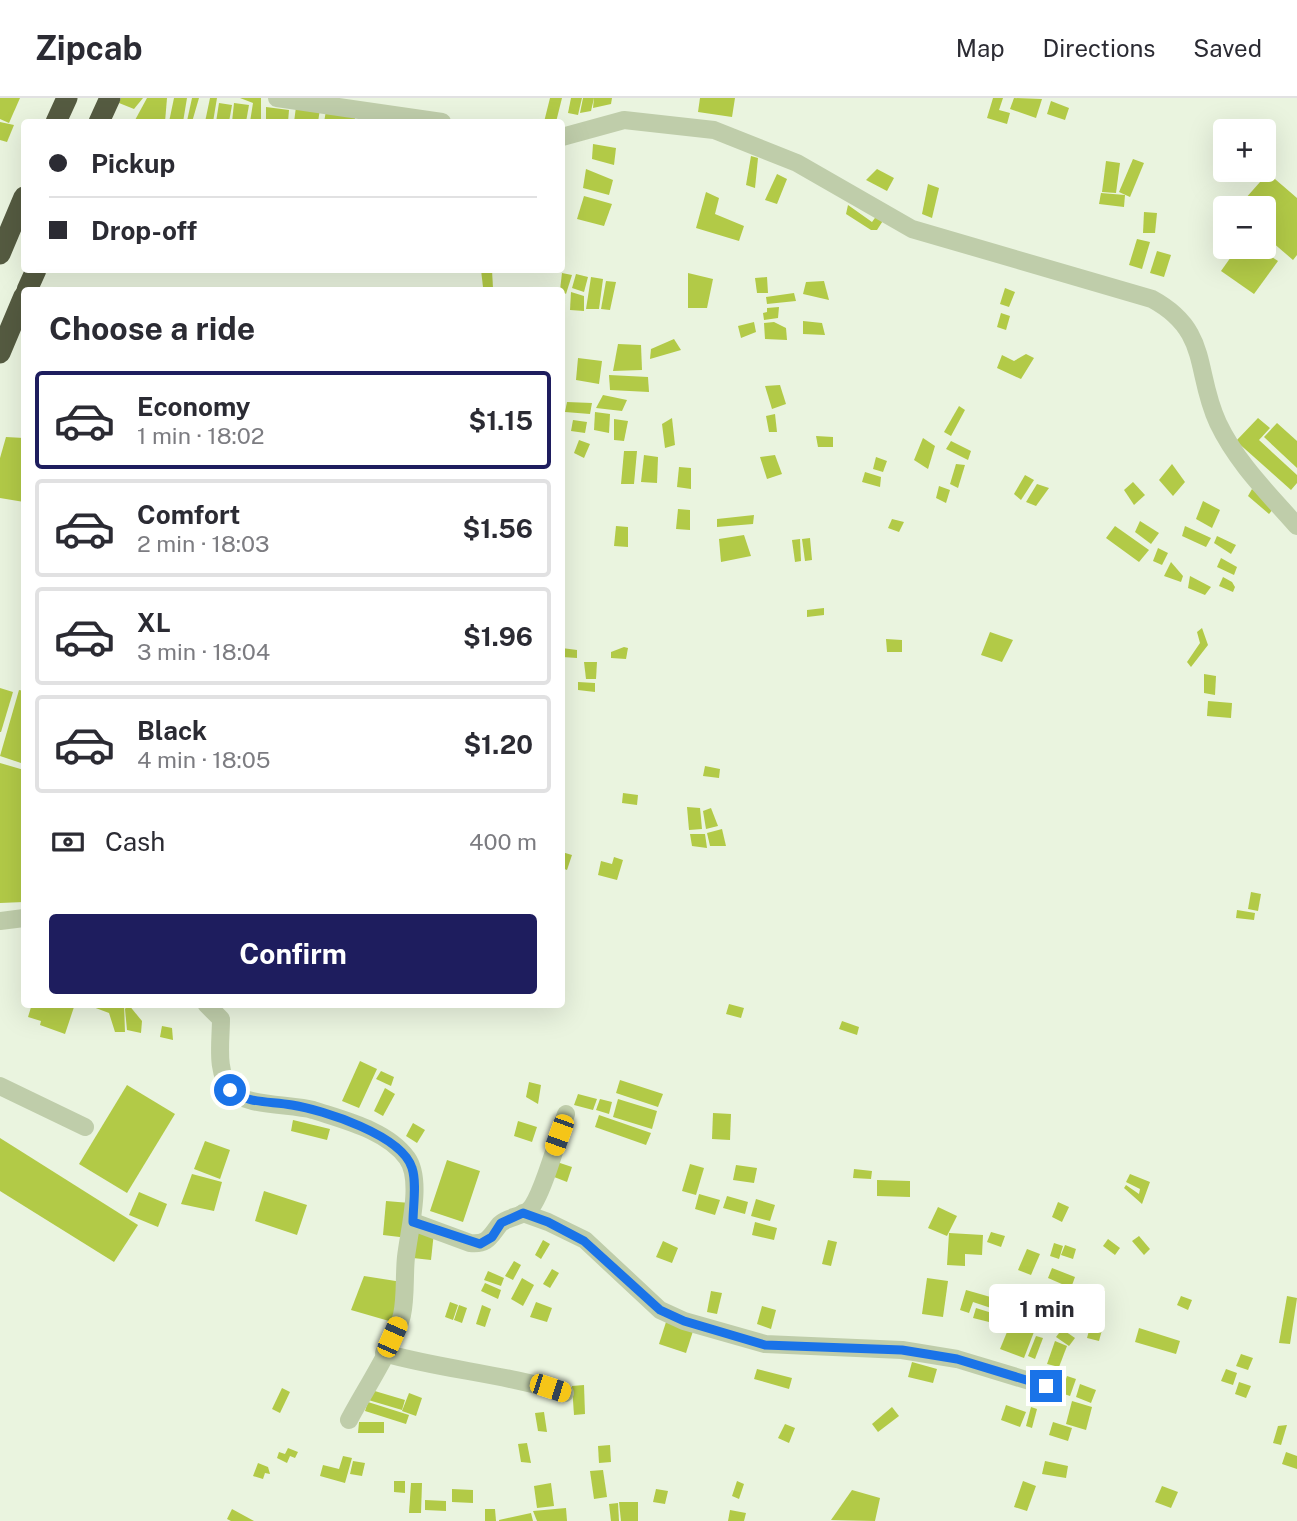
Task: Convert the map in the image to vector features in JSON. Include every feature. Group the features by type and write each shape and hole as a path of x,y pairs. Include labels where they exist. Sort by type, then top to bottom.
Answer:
{"highway":[{"path":"57,119 67,98"},
{"path":"100,119 110,98"},
{"path":"0,254 21,204"},
{"path":"0,353 21,303"}],"street":[{"path":"277,98 421,119"},
{"path":"565,136 624,120 714,130 797,163 912,229 1153,299 1175,311 1190,330 1217,421 1244,467 1297,526"},
{"path":"0,921 21,918"},
{"path":"210,1008 221,1019 222,1073 230,1090 241,1099 294,1105 355,1124 380,1136 406,1156 413,1169 413,1222 406,1255 402,1316 349,1420"},
{"path":"0,1086 85,1127"},
{"path":"413,1222 480,1244 492,1237 501,1223 528,1211 537,1197 566,1114"},
{"path":"523,1213 548,1222 584,1241 660,1310 684,1321 765,1345 902,1350 957,1359 1046,1386"},
{"path":"384,1353 465,1373 528,1381 565,1393"}],"building":[{"path":"0,98 20,98 9,123 0,119"},
{"path":"121,98 143,98 134,109 119,103"},
{"path":"147,98 167,98 165,119 136,119"},
{"path":"174,98 187,98 184,119 170,119"},
{"path":"192,98 199,98 193,119 187,119"},
{"path":"210,98 217,98 214,119 206,119"},
{"path":"240,98 261,98 261,119 250,119 253,103"},
{"path":"550,98 562,98 557,119 545,119"},
{"path":"571,98 582,98 578,115 568,113"},
{"path":"583,98 594,98 591,111 580,113"},
{"path":"594,98 612,98 611,104 593,108"},
{"path":"700,98 735,98 732,117 698,112"},
{"path":"993,98 1003,98 999,110 1010,113 1007,124 987,118"},
{"path":"1014,98 1042,99 1036,118 1010,109"},
{"path":"1051,101 1069,108 1065,120 1047,114"},
{"path":"219,103 232,105 230,119 216,119"},
{"path":"234,103 249,105 247,119 232,119"},
{"path":"266,107 289,110 288,119 266,119"},
{"path":"296,107 320,109 318,119 294,119"},
{"path":"326,111 356,115 355,119 325,119"},
{"path":"0,122 14,125 7,142 0,140"},
{"path":"593,144 616,148 614,165 592,159"},
{"path":"751,156 758,158 755,188 746,185"},
{"path":"1133,159 1144,163 1130,197 1119,192"},
{"path":"1106,161 1120,163 1116,193 1102,192"},
{"path":"586,169 613,180 609,195 583,188"},
{"path":"877,169 894,178 887,191 866,180"},
{"path":"777,174 787,179 777,204 765,200"},
{"path":"1276,180 1297,198 1297,255 1293,260 1276,245 1276,196 1248,196 1260,182"},
{"path":"928,184 939,188 932,218 922,214"},
{"path":"706,192 719,198 715,214 744,226 739,241 696,228"},
{"path":"1101,193 1125,195 1124,207 1099,204"},
{"path":"584,196 612,204 604,226 577,219"},
{"path":"848,205 872,222 880,211 886,216 877,230 871,230 846,214"},
{"path":"1144,212 1157,213 1155,233 1143,233"},
{"path":"1137,239 1150,242 1142,269 1129,265"},
{"path":"1157,251 1171,255 1164,277 1150,273"},
{"path":"1230,259 1278,261 1254,294 1221,271"},
{"path":"481,273 492,273 493,287 483,287"},
{"path":"562,273 572,275 566,294 565,287 560,287"},
{"path":"688,273 713,279 707,308 688,308"},
{"path":"576,274 588,277 584,292 572,288"},
{"path":"591,277 603,279 599,309 586,309"},
{"path":"767,277 768,293 757,293 755,278"},
{"path":"606,281 616,282 610,310 601,309"},
{"path":"824,281 829,300 803,294 806,282"},
{"path":"1005,288 1015,292 1009,307 1000,304"},
{"path":"571,292 584,296 584,311 570,310"},
{"path":"794,293 796,301 767,304 766,297"},
{"path":"779,307 778,318 764,320 763,313 767,312 767,308"},
{"path":"1001,313 1010,316 1006,330 997,327"},
{"path":"803,321 822,323 825,335 803,334"},
{"path":"754,322 756,332 741,338 738,326"},
{"path":"774,322 786,328 787,340 765,339 764,323"},
{"path":"674,339 681,350 650,359 651,349"},
{"path":"618,344 641,345 642,370 613,371"},
{"path":"1026,354 1034,358 1021,379 997,368 1002,355 1014,361"},
{"path":"578,358 602,361 599,384 576,380"},
{"path":"609,375 648,377 649,392 610,390"},
{"path":"780,385 786,404 772,409 765,386"},
{"path":"603,395 627,400 622,411 596,408"},
{"path":"567,402 592,403 590,414 565,412"},
{"path":"959,406 965,410 951,436 944,432"},
{"path":"595,412 610,414 609,433 594,430"},
{"path":"775,414 777,432 769,432 766,416"},
{"path":"672,418 675,445 665,448 662,424"},
{"path":"1258,418 1270,428 1259,440 1297,475 1297,483 1291,490 1236,441"},
{"path":"614,419 628,421 624,441 614,440"},
{"path":"573,420 587,422 585,433 571,431"},
{"path":"1277,423 1297,441 1297,468 1264,437"},
{"path":"816,436 833,437 833,447 818,447"},
{"path":"6,437 21,438 21,502 0,498 0,458"},
{"path":"923,438 935,446 928,469 914,460"},
{"path":"579,440 590,444 584,458 574,453"},
{"path":"951,441 971,451 968,460 946,449"},
{"path":"624,451 637,451 634,484 621,484"},
{"path":"644,455 658,457 657,483 641,482"},
{"path":"775,455 782,474 767,479 760,457"},
{"path":"876,457 887,461 883,472 873,469"},
{"path":"956,464 965,465 958,488 950,484"},
{"path":"1172,464 1185,482 1173,496 1159,480"},
{"path":"679,467 691,468 691,489 677,487"},
{"path":"865,472 881,477 880,487 862,482"},
{"path":"1025,475 1034,480 1021,500 1014,494"},
{"path":"1133,482 1145,495 1134,505 1124,490"},
{"path":"1037,484 1049,488 1036,506 1026,502"},
{"path":"939,486 950,490 946,503 936,498"},
{"path":"1252,489 1275,507 1269,514 1248,496"},
{"path":"1203,501 1220,510 1212,528 1196,519"},
{"path":"678,509 690,510 690,530 676,529"},
{"path":"754,515 753,524 717,527 717,519"},
{"path":"892,519 904,522 899,532 888,528"},
{"path":"1140,521 1159,533 1151,544 1135,532"},
{"path":"616,526 628,527 628,547 614,546"},
{"path":"1115,526 1149,550 1139,562 1106,538"},
{"path":"1185,526 1211,538 1206,547 1182,536"},
{"path":"744,535 751,556 721,562 719,539"},
{"path":"1217,536 1236,545 1231,554 1214,543"},
{"path":"810,538 812,560 805,561 802,539"},
{"path":"800,539 801,561 795,562 792,540"},
{"path":"1158,548 1168,553 1162,565 1153,561"},
{"path":"1221,558 1237,567 1234,575 1217,567"},
{"path":"1171,562 1183,576 1181,582 1164,576"},
{"path":"1190,576 1211,587 1205,595 1188,588"},
{"path":"1223,577 1232,582 1235,587 1233,592 1219,586"},
{"path":"824,608 824,615 807,617 807,610"},
{"path":"1202,628 1208,645 1191,667 1187,662 1200,643 1197,632"},
{"path":"990,632 1013,640 1002,662 981,655"},
{"path":"886,639 902,640 902,652 887,652"},
{"path":"565,648 577,650 577,658 565,657"},
{"path":"628,648 626,659 611,658 611,652"},
{"path":"584,662 597,662 596,679 586,679"},
{"path":"1204,674 1216,676 1215,695 1204,693"},
{"path":"578,682 595,683 595,692 578,690"},
{"path":"0,688 13,692 1,732 0,732"},
{"path":"19,690 21,690 21,763 0,756"},
{"path":"1208,701 1232,703 1231,718 1207,716"},
{"path":"0,763 21,769 21,902 0,903"},
{"path":"705,766 720,769 719,778 703,776"},
{"path":"623,793 638,795 637,805 622,803"},
{"path":"687,807 700,808 702,829 689,830"},
{"path":"711,808 718,826 706,829 703,811"},
{"path":"722,829 726,846 710,846 707,833"},
{"path":"690,834 705,834 707,848 692,846"},
{"path":"565,853 572,855 567,870 565,869"},
{"path":"614,857 623,860 617,880 598,875 601,861 612,864"},
{"path":"1251,892 1261,894 1258,911 1248,909"},
{"path":"1237,910 1255,913 1254,920 1236,918"},
{"path":"729,1004 744,1008 741,1018 726,1014"},
{"path":"31,1008 74,1008 65,1034 40,1025 41,1021 28,1017"},
{"path":"96,1008 124,1008 125,1032 115,1032 109,1013"},
{"path":"131,1008 142,1021 141,1033 127,1030 125,1009"},
{"path":"842,1021 859,1027 857,1035 839,1029"},
{"path":"162,1026 172,1028 173,1040 160,1037"},
{"path":"360,1061 377,1069 359,1108 342,1101"},
{"path":"381,1071 394,1077 391,1086 376,1079"},
{"path":"620,1080 663,1094 658,1107 616,1093"},
{"path":"529,1082 541,1085 538,1104 526,1097"},
{"path":"127,1085 175,1114 127,1193 79,1164"},
{"path":"385,1088 395,1094 383,1116 374,1111"},
{"path":"578,1094 597,1099 593,1110 574,1105"},
{"path":"600,1099 612,1102 609,1114 596,1110"},
{"path":"618,1099 657,1111 652,1129 613,1117"},
{"path":"713,1113 731,1114 730,1140 712,1139"},
{"path":"599,1115 651,1133 646,1145 595,1127"},
{"path":"293,1120 330,1129 327,1140 291,1131"},
{"path":"518,1121 537,1127 532,1142 514,1136"},
{"path":"413,1123 425,1130 417,1143 406,1136"},
{"path":"0,1138 138,1225 114,1262 0,1191"},
{"path":"205,1141 230,1150 220,1179 194,1169"},
{"path":"447,1160 480,1171 463,1222 430,1211"},
{"path":"554,1161 572,1167 567,1182 549,1175"},
{"path":"690,1164 704,1168 696,1195 682,1191"},
{"path":"736,1165 757,1168 754,1183 733,1180"},
{"path":"854,1169 872,1171 871,1179 853,1178"},
{"path":"192,1174 222,1182 214,1211 181,1204"},
{"path":"1130,1174 1150,1182 1142,1204 1124,1188 1126,1185 1139,1194 1140,1189 1126,1182"},
{"path":"877,1180 910,1181 910,1197 877,1196"},
{"path":"264,1191 307,1205 297,1235 255,1221"},
{"path":"139,1192 167,1204 158,1227 129,1215"},
{"path":"699,1194 720,1200 715,1215 695,1209"},
{"path":"727,1196 748,1202 745,1214 723,1208"},
{"path":"756,1199 775,1205 770,1221 751,1216"},
{"path":"386,1201 410,1203 408,1238 383,1235"},
{"path":"1058,1202 1069,1207 1062,1222 1052,1217"},
{"path":"938,1207 957,1216 947,1236 928,1228"},
{"path":"755,1222 777,1228 774,1240 752,1235"},
{"path":"416,1230 434,1232 431,1260 413,1258"},
{"path":"991,1232 1005,1236 1001,1247 987,1242"},
{"path":"949,1233 983,1235 982,1255 965,1254 965,1266 947,1265"},
{"path":"1139,1236 1150,1249 1144,1255 1132,1241"},
{"path":"1108,1239 1120,1248 1115,1255 1103,1246"},
{"path":"543,1240 550,1244 541,1259 535,1255"},
{"path":"828,1240 837,1242 831,1266 822,1264"},
{"path":"663,1241 678,1248 672,1263 656,1257"},
{"path":"1054,1243 1063,1246 1059,1259 1050,1256"},
{"path":"1065,1245 1076,1249 1073,1259 1061,1255"},
{"path":"1027,1249 1040,1254 1031,1275 1018,1270"},
{"path":"514,1261 521,1265 513,1280 505,1276"},
{"path":"1052,1268 1075,1277 1071,1288 1048,1278"},
{"path":"552,1269 559,1273 550,1288 543,1284"},
{"path":"488,1271 504,1278 501,1286 484,1280"},
{"path":"364,1276 402,1282 396,1323 351,1310"},
{"path":"522,1278 534,1285 523,1306 511,1299"},
{"path":"927,1278 948,1281 943,1317 922,1314"},
{"path":"485,1283 501,1290 498,1299 481,1291"},
{"path":"1064,1286 1071,1296 1053,1308 1047,1298"},
{"path":"1092,1287 1105,1290 1098,1318 1085,1315"},
{"path":"966,1290 994,1298 991,1308 973,1302 969,1313 960,1310"},
{"path":"711,1291 722,1293 717,1314 707,1312"},
{"path":"1181,1296 1192,1300 1188,1310 1177,1305"},
{"path":"1287,1296 1297,1298 1290,1344 1279,1343"},
{"path":"450,1302 458,1305 453,1320 445,1317"},
{"path":"536,1302 552,1308 547,1322 530,1317"},
{"path":"459,1305 467,1308 462,1323 454,1320"},
{"path":"482,1305 491,1309 485,1327 476,1324"},
{"path":"762,1306 776,1310 771,1329 757,1324"},
{"path":"976,1308 992,1313 989,1322 973,1318"},
{"path":"1014,1315 1037,1324 1024,1358 1000,1349"},
{"path":"666,1322 693,1331 686,1353 659,1344"},
{"path":"1090,1327 1102,1330 1099,1341 1087,1338"},
{"path":"1139,1328 1180,1341 1176,1354 1135,1342"},
{"path":"1062,1329 1075,1338 1069,1346 1056,1337"},
{"path":"1036,1336 1043,1338 1035,1359 1028,1356"},
{"path":"1055,1341 1067,1346 1059,1367 1047,1364"},
{"path":"1241,1354 1253,1358 1248,1370 1236,1366"},
{"path":"912,1362 937,1369 933,1383 908,1377"},
{"path":"757,1369 792,1378 789,1389 754,1379"},
{"path":"1226,1369 1237,1373 1233,1385 1221,1381"},
{"path":"1067,1376 1076,1379 1070,1396 1061,1393"},
{"path":"1239,1382 1251,1386 1246,1398 1235,1394"},
{"path":"1080,1384 1096,1390 1091,1403 1076,1397"},
{"path":"584,1385 585,1414 574,1415 572,1386"},
{"path":"282,1388 290,1392 280,1413 272,1409"},
{"path":"368,1389 405,1400 402,1410 365,1399"},
{"path":"409,1393 422,1398 416,1416 402,1411"},
{"path":"1072,1401 1092,1407 1086,1430 1066,1424"},
{"path":"368,1402 409,1415 406,1424 365,1411"},
{"path":"1006,1405 1026,1412 1020,1427 1001,1420"},
{"path":"892,1407 899,1416 878,1432 872,1424"},
{"path":"1031,1407 1037,1409 1032,1428 1026,1426"},
{"path":"544,1412 547,1432 538,1431 535,1413"},
{"path":"359,1422 384,1422 384,1433 358,1433"},
{"path":"1053,1422 1072,1428 1068,1441 1049,1435"},
{"path":"785,1424 795,1428 789,1443 778,1438"},
{"path":"1287,1425 1281,1445 1273,1443 1278,1426"},
{"path":"527,1443 531,1463 521,1462 518,1444"},
{"path":"610,1445 611,1462 599,1463 598,1446"},
{"path":"288,1448 298,1452 295,1458 290,1456 287,1463 277,1458 279,1452 285,1454"},
{"path":"1286,1452 1297,1456 1297,1469 1282,1464"},
{"path":"343,1456 352,1458 345,1483 320,1476 323,1465 339,1469"},
{"path":"353,1461 365,1463 362,1476 350,1474"},
{"path":"1045,1461 1068,1466 1066,1478 1042,1474"},
{"path":"258,1463 268,1467 270,1474 265,1473 263,1479 253,1476"},
{"path":"603,1470 607,1497 594,1499 590,1471"},
{"path":"394,1481 405,1481 405,1493 394,1492"},
{"path":"737,1481 744,1484 739,1499 732,1496"},
{"path":"1023,1481 1036,1486 1027,1511 1014,1507"},
{"path":"411,1483 422,1483 421,1513 409,1513"},
{"path":"551,1483 554,1506 537,1508 534,1486"},
{"path":"1162,1486 1178,1492 1171,1508 1155,1502"},
{"path":"452,1489 473,1490 473,1503 452,1502"},
{"path":"656,1489 668,1491 665,1504 653,1502"},
{"path":"852,1490 880,1498 875,1521 831,1520"},
{"path":"425,1500 446,1501 446,1511 425,1510"},
{"path":"619,1502 638,1502 638,1521 621,1521"},
{"path":"618,1503 619,1521 611,1521 609,1504"},
{"path":"566,1508 567,1521 537,1521 533,1511"},
{"path":"232,1509 254,1521 227,1519"},
{"path":"485,1509 495,1509 496,1521 485,1521"},
{"path":"730,1510 746,1513 744,1521 728,1521"},
{"path":"531,1513 533,1521 499,1521 499,1520"}],"route":[{"path":"230,1090 241,1099 294,1105 355,1124 380,1136 406,1156 413,1169 413,1222 470,1243 480,1244 492,1237 501,1223 523,1213 548,1222 584,1241 660,1310 684,1321 765,1345 788,1347 807,1344 902,1350 957,1359 1046,1386"}]}
